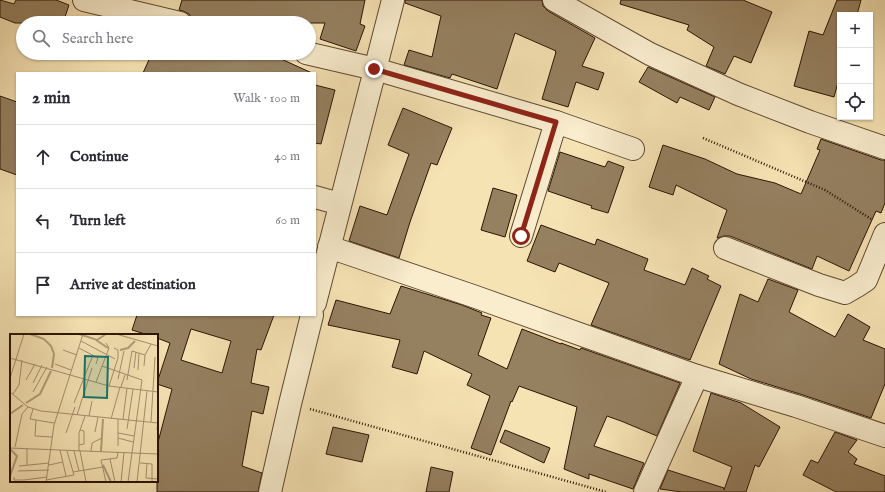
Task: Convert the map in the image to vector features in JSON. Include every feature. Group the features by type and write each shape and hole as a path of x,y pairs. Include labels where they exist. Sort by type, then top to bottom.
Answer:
{"street":[{"path":"84,0 151,16"},
{"path":"316,299 393,0"},
{"path":"554,0 650,54 738,94 810,122 885,148"},
{"path":"316,55 374,69 556,122 633,149"},
{"path":"521,236 556,122"},
{"path":"316,197 340,204"},
{"path":"725,248 819,285 845,293 866,280 879,227"},
{"path":"329,247 697,376 796,406 885,436"},
{"path":"270,492 312,316"},
{"path":"645,492 697,376"}],"path":[{"path":"703,138 825,190 879,227"},
{"path":"290,404 606,492"}],"building":[{"path":"0,0 14,4 16,0 56,0 69,5 65,16 16,16 16,23 0,17"},
{"path":"182,0 365,0 360,24 365,26 356,51 320,39 325,23 316,23 316,16 190,16 179,10"},
{"path":"405,0 542,0 543,6 548,11 595,38 582,66 604,73 598,90 576,82 568,107 542,99 556,51 515,33 497,89 452,74 450,78 404,65 409,50 432,57 441,16 405,3"},
{"path":"621,0 743,0 772,12 751,63 734,56 725,74 706,66 714,47 687,30 689,25 620,4"},
{"path":"837,0 861,0 858,12 837,12 837,86 834,97 794,86 809,31 823,35"},
{"path":"149,60 283,60 310,72 143,72"},
{"path":"648,67 715,97 709,110 680,97 677,103 639,82"},
{"path":"316,85 335,90 321,144 316,143"},
{"path":"0,96 16,102 16,175 0,169"},
{"path":"403,108 452,128 437,165 431,163 399,258 349,241 360,206 387,215 409,154 388,145"},
{"path":"821,139 881,160 885,160 885,203 881,213 876,211 849,271 817,256 812,269 730,236 717,238 727,210 676,185 673,195 649,187 663,145 705,159 737,174 775,183 801,194 820,150 817,149"},
{"path":"560,152 605,167 608,161 624,167 608,213 548,191"},
{"path":"493,188 517,195 505,237 481,230"},
{"path":"541,225 595,245 597,239 648,259 644,270 685,285 692,268 709,276 707,279 721,286 690,360 591,325 609,283 559,263 555,272 527,261"},
{"path":"768,279 798,290 789,312 835,337 848,314 870,327 863,340 885,349 885,384 871,418 751,379 719,364 740,294 758,302"},
{"path":"401,286 462,305 482,313 481,315 491,318 478,355 507,369 522,329 561,344 580,350 581,348 680,383 657,436 607,416 594,446 644,463 633,489 589,474 589,479 564,469 577,407 519,386 512,402 511,401 491,455 471,448 490,396 467,385 472,374 424,351 417,374 392,367 400,340 328,325 336,300 390,314"},
{"path":"137,316 274,316 261,350 257,349 251,383 269,387 263,414 252,411 242,466 262,473 258,492 157,492 158,442 172,389 158,384 158,380 170,343 158,338 158,334 145,334 132,330","holes":["191,329 231,341 222,373 181,360"]},
{"path":"711,393 741,403 780,427 759,467 755,465 746,492 682,492 660,489 668,470 724,488 724,490 732,467 693,451"},
{"path":"333,427 369,435 362,462 326,454"},
{"path":"505,430 550,448 544,463 500,442"},
{"path":"835,432 857,440 848,452 857,459 854,464 885,476 885,492 836,492 803,475 811,460 818,463"},
{"path":"431,467 453,472 449,492 426,492"}],"route":[{"path":"374,69 556,122 521,236"}]}
